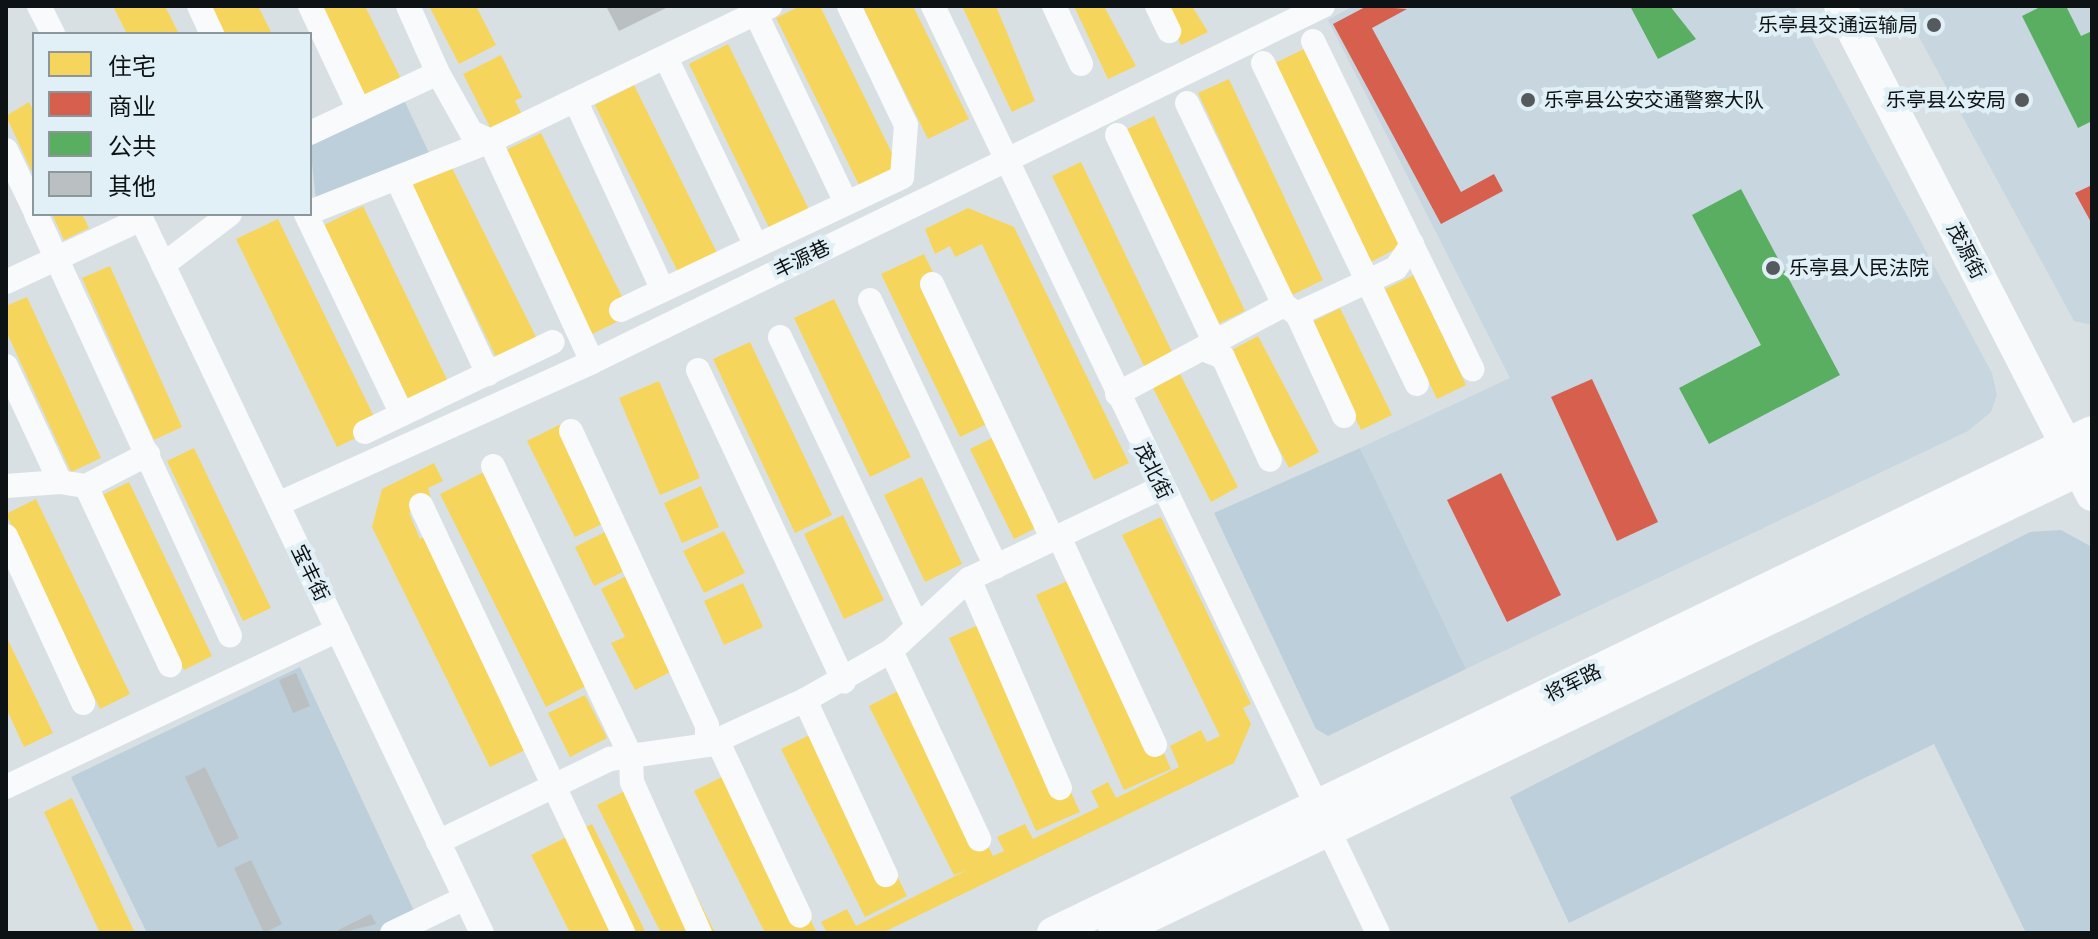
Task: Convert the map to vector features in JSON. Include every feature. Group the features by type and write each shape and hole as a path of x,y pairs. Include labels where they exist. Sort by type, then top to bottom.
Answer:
{"main road":[{"name":"茂源街","path":"1840,6 2084,461"},
{"name":"将军路","path":"1053,933 1323,818 2084,461"},
{"name":"将军路","path":"1114,933 1323,818"}],"street":[{"path":"39,6 52,32"},
{"path":"199,6 211,32"},
{"path":"310,6 359,110"},
{"path":"408,6 438,73 471,132 490,141 592,362"},
{"path":"621,310 902,177 906,125 849,6"},
{"name":"茂北街","path":"933,6 1161,488 1378,933"},
{"path":"1054,6 1081,64"},
{"path":"1157,6 1169,31"},
{"name":"丰源巷","path":"278,504 592,362 1323,6"},
{"path":"312,212 398,181 426,162 490,141 763,10 846,203"},
{"path":"1313,41 1472,369"},
{"path":"666,58 756,246"},
{"path":"1263,63 1417,384"},
{"path":"312,132 438,73"},
{"path":"576,102 663,290"},
{"path":"1187,103 1344,416"},
{"path":"1117,135 1210,345 1223,357 1270,460"},
{"path":"6,150 32,206"},
{"path":"398,181 488,374"},
{"path":"37,216 230,635"},
{"path":"163,265 227,216"},
{"path":"309,216 402,414"},
{"path":"6,282 140,217"},
{"name":"宝丰街","path":"140,217 482,933"},
{"path":"1117,394 1210,345 1396,268 1412,244"},
{"path":"932,284 1155,745"},
{"path":"870,300 996,567"},
{"path":"780,337 916,623"},
{"path":"365,432 553,342"},
{"path":"6,366 60,482"},
{"path":"698,370 844,681"},
{"path":"571,431 713,744 800,916"},
{"path":"6,486 60,482 86,486 148,454"},
{"path":"493,466 631,757 632,782 700,933"},
{"path":"86,486 170,665"},
{"path":"438,842 553,785 631,757 713,744 844,681 891,651 916,623 969,579 1161,488"},
{"path":"421,505 623,933"},
{"path":"6,536 83,703"},
{"path":"969,579 1060,788"},
{"path":"6,787 338,630"},
{"path":"891,651 979,839"},
{"path":"805,700 886,875"},
{"path":"392,933 465,898"}],"shaded area":[{"path":"1353,6 1794,6 1992,373 1997,395 1991,412 1968,431 1466,669 1360,448 1510,378 1328,20"},
{"name":"乐亭县公安局","path":"1902,6 2092,6 2092,325 2074,321"},
{"path":"404,100 431,157 317,210 312,143"},
{"path":"1360,448 1466,669 1328,736 1316,729 1214,513"},
{"path":"2061,530 2092,547 2092,933 2026,933 1934,744 1569,923 1510,797 2030,532"},
{"path":"300,667 416,915 376,933 147,933 71,777"}],"building: 住宅":[{"path":"113,6 165,6 178,32 126,32"},
{"path":"210,6 258,6 271,32 223,32"},
{"path":"317,6 365,6 401,79 362,99"},
{"path":"429,6 476,6 496,45 459,64"},
{"path":"800,6 820,6 905,180 866,199 776,18"},
{"path":"862,6 913,6 969,119 928,139"},
{"path":"962,6 996,6 1035,101 1012,112"},
{"path":"1074,6 1104,6 1136,66 1108,79"},
{"path":"1163,6 1192,6 1208,32 1181,45"},
{"path":"728,44 817,226 778,246 689,64"},
{"path":"1304,49 1401,246 1371,262 1273,64"},
{"path":"501,55 522,97 515,101 523,116 492,131 463,74"},
{"path":"1229,79 1323,280 1292,295 1198,93"},
{"path":"634,85 724,267 685,286 595,105"},
{"path":"29,102 32,108 32,172 6,116"},
{"path":"1154,116 1245,311 1214,326 1123,131"},
{"path":"541,133 631,315 592,334 502,152"},
{"path":"1081,162 1175,358 1147,372 1052,176"},
{"path":"451,166 541,347 501,367 412,185"},
{"path":"363,206 454,394 415,413 324,225"},
{"path":"968,208 1014,227 1129,463 1094,480 982,244 955,257 950,246 935,254 925,229"},
{"path":"53,216 83,216 89,228 64,240"},
{"path":"278,219 379,427 337,447 236,239"},
{"path":"924,254 1003,416 960,437 881,274"},
{"path":"110,266 182,427 154,440 82,278"},
{"path":"1414,275 1466,385 1437,399 1385,289"},
{"path":"27,297 101,458 71,472 6,331 6,306"},
{"path":"834,299 911,457 870,477 794,318"},
{"path":"1340,308 1392,415 1361,430 1310,323"},
{"path":"1258,336 1319,452 1289,468 1228,352"},
{"path":"750,342 832,515 795,533 713,359"},
{"path":"1180,374 1238,487 1211,502 1153,388"},
{"path":"659,381 700,478 660,495 619,398"},
{"path":"571,419 619,516 575,537 527,441"},
{"path":"1010,429 1054,519 1014,539 970,449"},
{"path":"194,448 271,608 243,621 167,461"},
{"path":"434,463 443,481 428,488 432,502 409,513 420,539 436,531 542,742 490,767 372,527 382,489"},
{"path":"484,472 590,684 546,707 440,494"},
{"path":"922,477 962,564 925,582 884,495"},
{"path":"129,482 212,656 184,670 102,495"},
{"path":"701,486 719,527 682,543 664,503"},
{"path":"36,499 130,694 100,709 6,514"},
{"path":"843,515 884,600 844,619 804,534"},
{"path":"1161,517 1251,704 1243,708 1251,724 1234,763 882,933 827,933 821,922 847,909 856,926 967,870 954,875 869,706 908,686 993,856 1004,851 997,837 1025,824 1033,839 1099,807 1091,791 1108,782 1116,798 1179,767 1170,746 1201,730 1207,742 1220,736 1122,535"},
{"path":"609,530 629,569 594,586 575,547"},
{"path":"724,531 745,573 704,593 683,551"},
{"path":"634,572 682,666 635,690 611,643 625,637 601,589"},
{"path":"1083,574 1171,769 1124,790 1036,595"},
{"path":"743,583 763,627 724,645 704,601"},
{"path":"992,619 1080,812 1036,831 949,638"},
{"path":"6,636 53,733 24,747 6,708"},
{"path":"585,695 607,738 570,757 548,713"},
{"path":"824,728 907,896 865,917 781,749"},
{"path":"736,770 817,933 765,933 694,791"},
{"path":"641,783 715,933 661,933 597,805"},
{"path":"72,798 135,933 100,933 44,812"},
{"path":"592,824 646,933 570,933 531,855"}],"building: 商业":[{"path":"1367,6 1407,9 1372,28 1461,192 1494,174 1503,191 1441,224 1333,24"},
{"path":"2092,185 2092,224 2075,193"},
{"path":"1592,379 1658,522 1617,541 1551,397"},
{"path":"1501,473 1561,595 1507,622 1447,500"}],"building: 公共":[{"name":"乐亭县公安交通警察大队","path":"1630,6 1670,6 1696,39 1658,59"},
{"name":"乐亭县公安局","path":"2042,6 2066,6 2081,36 2092,31 2092,121 2078,128 2022,16"},
{"name":"乐亭县人民法院","path":"1741,189 1840,375 1709,444 1679,388 1761,345 1692,215"}],"building: 其他":[{"path":"606,6 670,6 619,31"},
{"path":"296,673 310,706 293,713 279,680"},
{"path":"205,767 239,838 218,848 185,777"},
{"path":"251,860 282,924 264,933 234,868"},
{"path":"371,914 376,924 340,933 338,930"}],"place":[{"name":"乐亭县交通运输局","path":"1934,25"},
{"name":"乐亭县公安交通警察大队","path":"1528,100"},
{"name":"乐亭县公安局","path":"2022,100"},
{"name":"乐亭县人民法院","path":"1773,268"}]}
